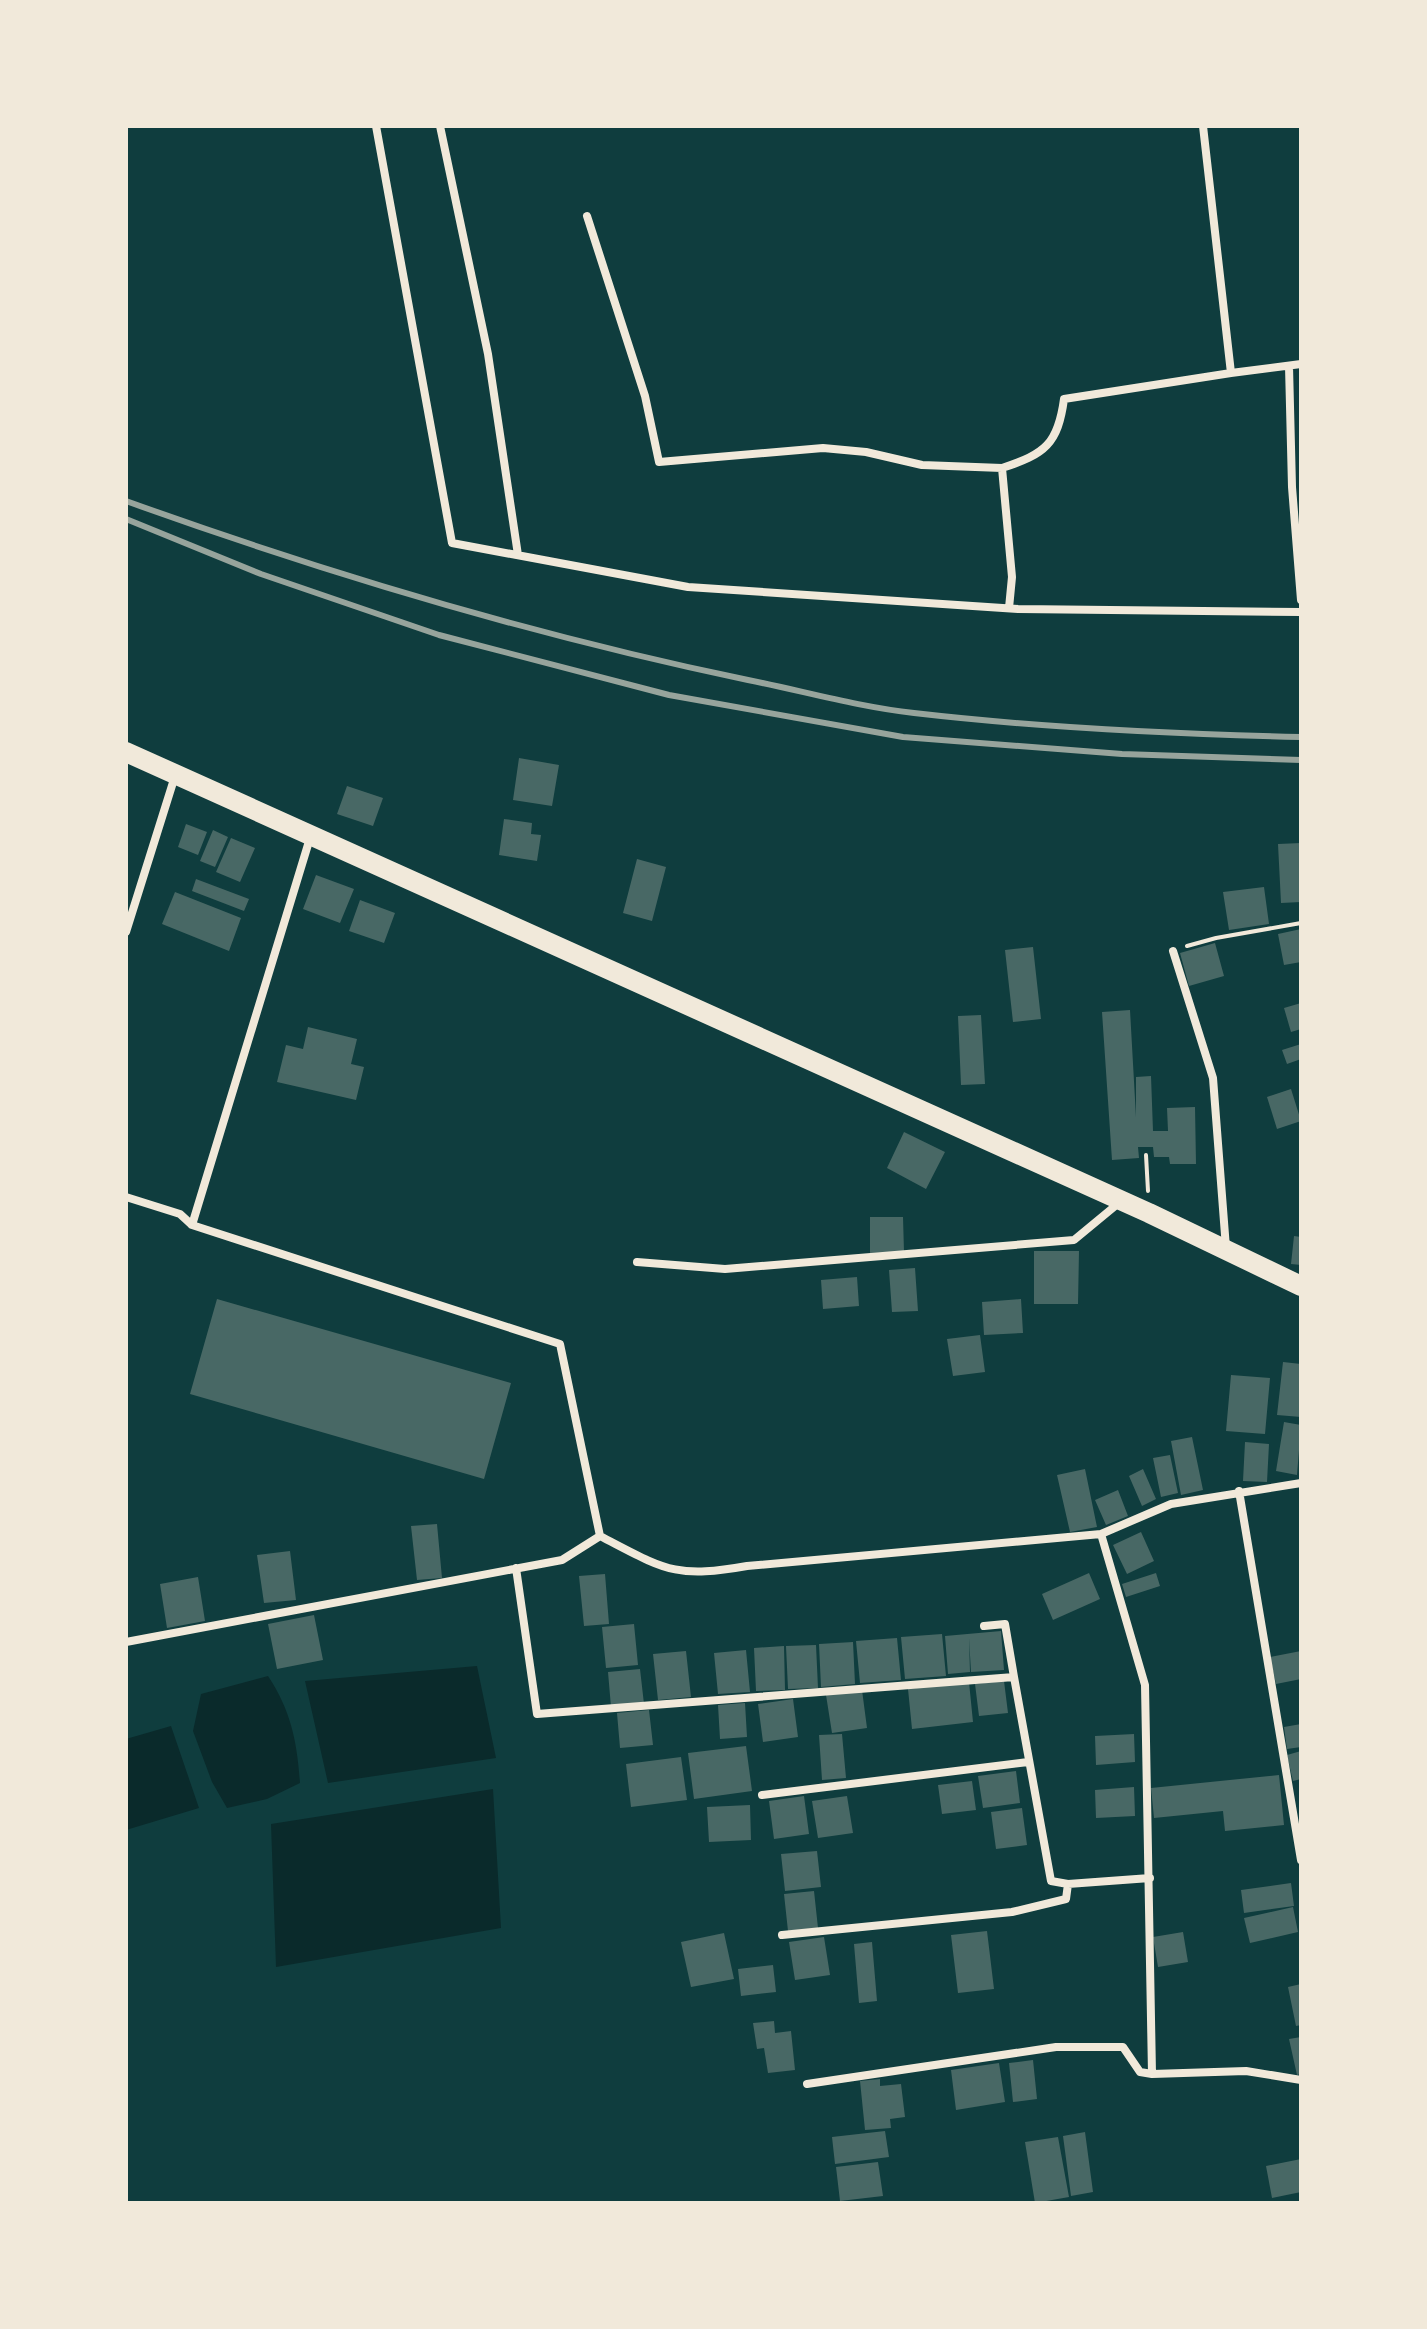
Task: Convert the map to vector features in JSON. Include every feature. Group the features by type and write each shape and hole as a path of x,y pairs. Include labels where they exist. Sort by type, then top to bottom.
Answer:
{"main road":[{"path":"126,752 1149,1213 1301,1286"}],"street":[{"path":"376,126 452,543 688,587 1009,608 1301,612"},
{"path":"440,126 488,354 518,555"},
{"path":"1203,126 1231,373"},
{"path":"587,216 645,396 659,462 823,448 866,452 922,465 1002,468 1028,459 1049,445 1060,426 1064,399 1301,364"},
{"path":"1289,366 1292,487 1301,600"},
{"path":"1002,468 1012,577 1009,608"},
{"path":"126,932 175,775"},
{"path":"192,1225 310,837"},
{"path":"1173,951 1213,1078 1226,1249"},
{"path":"126,1197 180,1214 192,1225 560,1344 600,1536"},
{"path":"637,1262 725,1269 1074,1240 1120,1202"},
{"path":"600,1536 675,1572 706,1573 747,1566 1101,1534 1171,1504 1301,1483"},
{"path":"1239,1491 1301,1860"},
{"path":"1101,1534 1145,1685 1152,2074"},
{"path":"126,1642 562,1560 600,1536"},
{"path":"516,1568 537,1714 1014,1677"},
{"path":"984,1626 1005,1624 1051,1881 1068,1884 1150,1878"},
{"path":"762,1795 1028,1762"},
{"path":"782,1935 1012,1912 1066,1899 1068,1884"},
{"path":"807,2084 1056,2047 1123,2047 1140,2072 1152,2074 1246,2071 1301,2080"}],"path":[{"path":"1173,951 1216,938 1301,923"},
{"path":"1146,1155 1149,1213"}],"water":[{"path":"477,1666 496,1758 328,1783 305,1681"},
{"path":"268,1676 292,1727 300,1783 267,1799 227,1808 212,1782 193,1731 201,1694"},
{"path":"171,1726 199,1808 126,1830 126,1739"},
{"path":"493,1789 501,1928 276,1967 271,1824"}],"building":[{"path":"519,758 559,765 552,806 513,800"},
{"path":"347,786 383,798 373,826 337,814"},
{"path":"504,819 532,823 531,834 541,835 537,861 499,855"},
{"path":"186,824 207,832 198,855 178,847"},
{"path":"213,830 228,837 215,867 200,861"},
{"path":"231,838 255,848 240,882 216,872"},
{"path":"1301,843 1301,902 1281,903 1278,844"},
{"path":"637,859 666,867 652,921 623,913"},
{"path":"316,875 354,889 340,923 303,909"},
{"path":"196,879 249,899 244,911 192,891"},
{"path":"1264,887 1269,924 1229,930 1223,892"},
{"path":"175,892 241,918 229,951 162,924"},
{"path":"360,900 395,913 384,943 349,931"},
{"path":"1301,929 1301,962 1284,965 1278,934"},
{"path":"1215,943 1224,976 1189,986 1180,953"},
{"path":"1033,947 1041,1019 1013,1022 1005,950"},
{"path":"1301,1003 1301,1029 1291,1032 1284,1008"},
{"path":"1130,1010 1136,1117 1136,1077 1151,1076 1153,1131 1168,1131 1167,1108 1195,1107 1196,1164 1170,1164 1169,1157 1154,1157 1153,1147 1138,1147 1139,1158 1112,1160 1102,1012"},
{"path":"981,1015 985,1084 961,1085 958,1016"},
{"path":"308,1027 357,1039 351,1064 364,1067 356,1100 277,1082 286,1045 303,1049"},
{"path":"1301,1044 1301,1059 1287,1064 1282,1050"},
{"path":"1291,1089 1301,1121 1277,1129 1267,1097"},
{"path":"904,1132 945,1152 926,1189 887,1168"},
{"path":"870,1217 903,1217 904,1252 870,1253"},
{"path":"1294,1236 1301,1237 1301,1265 1291,1264"},
{"path":"1034,1251 1079,1251 1078,1304 1034,1304"},
{"path":"915,1268 918,1311 892,1312 889,1270"},
{"path":"857,1277 859,1306 823,1309 821,1280"},
{"path":"217,1299 511,1383 484,1479 190,1394"},
{"path":"1021,1299 1023,1333 984,1335 982,1302"},
{"path":"980,1335 985,1372 953,1376 947,1339"},
{"path":"1283,1362 1301,1364 1301,1417 1277,1415"},
{"path":"1231,1375 1270,1378 1265,1434 1226,1431"},
{"path":"1284,1422 1301,1425 1297,1475 1276,1471"},
{"path":"1192,1437 1203,1490 1181,1495 1171,1441"},
{"path":"1245,1442 1269,1444 1267,1482 1243,1481"},
{"path":"1170,1455 1178,1493 1161,1497 1153,1458"},
{"path":"1085,1469 1097,1527 1070,1532 1057,1475"},
{"path":"1143,1469 1156,1499 1142,1506 1129,1476"},
{"path":"1118,1490 1128,1516 1106,1525 1095,1500"},
{"path":"437,1524 442,1578 417,1580 411,1526"},
{"path":"1141,1532 1154,1561 1127,1574 1113,1545"},
{"path":"290,1551 296,1600 264,1603 257,1555"},
{"path":"1089,1573 1100,1599 1053,1620 1042,1594"},
{"path":"1156,1573 1160,1586 1126,1597 1122,1584"},
{"path":"605,1574 609,1624 584,1626 579,1576"},
{"path":"198,1577 205,1621 167,1628 160,1584"},
{"path":"314,1615 323,1660 277,1669 268,1624"},
{"path":"634,1624 638,1665 606,1668 602,1627"},
{"path":"1001,1631 1004,1670 971,1672 969,1638 970,1672 948,1674 945,1636"},
{"path":"942,1634 946,1676 905,1679 901,1637"},
{"path":"897,1638 901,1680 860,1683 856,1641"},
{"path":"853,1642 855,1684 821,1687 819,1644"},
{"path":"816,1645 818,1688 788,1689 786,1646"},
{"path":"784,1646 785,1690 756,1691 754,1648"},
{"path":"746,1650 750,1692 718,1694 714,1653"},
{"path":"686,1651 691,1697 658,1700 653,1654"},
{"path":"1301,1651 1301,1679 1276,1684 1270,1657"},
{"path":"640,1669 644,1704 611,1707 608,1672"},
{"path":"1004,1681 1008,1713 979,1716 975,1684"},
{"path":"969,1682 973,1722 912,1729 908,1689"},
{"path":"862,1690 867,1728 832,1733 826,1695"},
{"path":"793,1699 798,1737 763,1742 758,1704"},
{"path":"745,1703 747,1737 720,1739 718,1705"},
{"path":"649,1710 653,1745 620,1748 617,1713"},
{"path":"1301,1724 1301,1747 1287,1749 1284,1727"},
{"path":"842,1734 846,1778 822,1780 819,1735"},
{"path":"1134,1734 1135,1762 1096,1765 1095,1736"},
{"path":"746,1746 752,1791 694,1799 688,1753"},
{"path":"1301,1751 1301,1779 1293,1781 1287,1755"},
{"path":"681,1757 687,1800 631,1807 626,1764"},
{"path":"1016,1771 1020,1803 983,1808 978,1776"},
{"path":"1279,1775 1284,1825 1225,1831 1223,1811 1154,1818 1151,1788"},
{"path":"972,1781 976,1810 942,1814 938,1785"},
{"path":"1134,1787 1135,1816 1096,1818 1095,1790"},
{"path":"804,1796 809,1834 774,1839 769,1801"},
{"path":"847,1796 853,1833 818,1838 812,1801"},
{"path":"750,1805 751,1840 709,1842 707,1807"},
{"path":"1022,1808 1027,1845 996,1849 991,1812"},
{"path":"817,1851 821,1887 785,1891 781,1854"},
{"path":"1291,1883 1294,1906 1244,1913 1241,1890"},
{"path":"814,1891 818,1928 788,1931 784,1894"},
{"path":"1293,1907 1298,1932 1250,1943 1244,1918"},
{"path":"987,1931 994,1989 958,1993 951,1935"},
{"path":"1183,1932 1188,1962 1158,1967 1153,1937"},
{"path":"724,1933 734,1979 691,1987 681,1942"},
{"path":"824,1937 830,1975 795,1980 789,1942"},
{"path":"872,1942 877,2001 859,2003 854,1944"},
{"path":"773,1965 776,1992 741,1996 738,1969"},
{"path":"1301,1984 1301,2025 1296,2026 1288,1987"},
{"path":"774,2021 775,2033 791,2031 795,2070 768,2073 764,2048 757,2049 753,2023"},
{"path":"1301,2037 1301,2074 1297,2075 1289,2039"},
{"path":"1033,2060 1037,2099 1013,2102 1009,2063"},
{"path":"999,2063 1005,2102 956,2110 951,2070"},
{"path":"880,2079 880,2086 901,2084 905,2117 890,2119 891,2128 865,2130 860,2081"},
{"path":"885,2131 889,2157 835,2164 832,2137"},
{"path":"1085,2132 1093,2192 1071,2196 1063,2136"},
{"path":"1058,2137 1069,2197 1035,2203 1025,2142"},
{"path":"1301,2159 1301,2192 1272,2198 1266,2166"},
{"path":"878,2162 883,2196 840,2201 836,2167"}],"railway":[{"path":"126,501 279,554 512,623 669,663 852,703 914,713 1059,726 1301,737"},
{"path":"126,519 261,574 439,635 669,695 903,737 1122,754 1301,760"}]}
